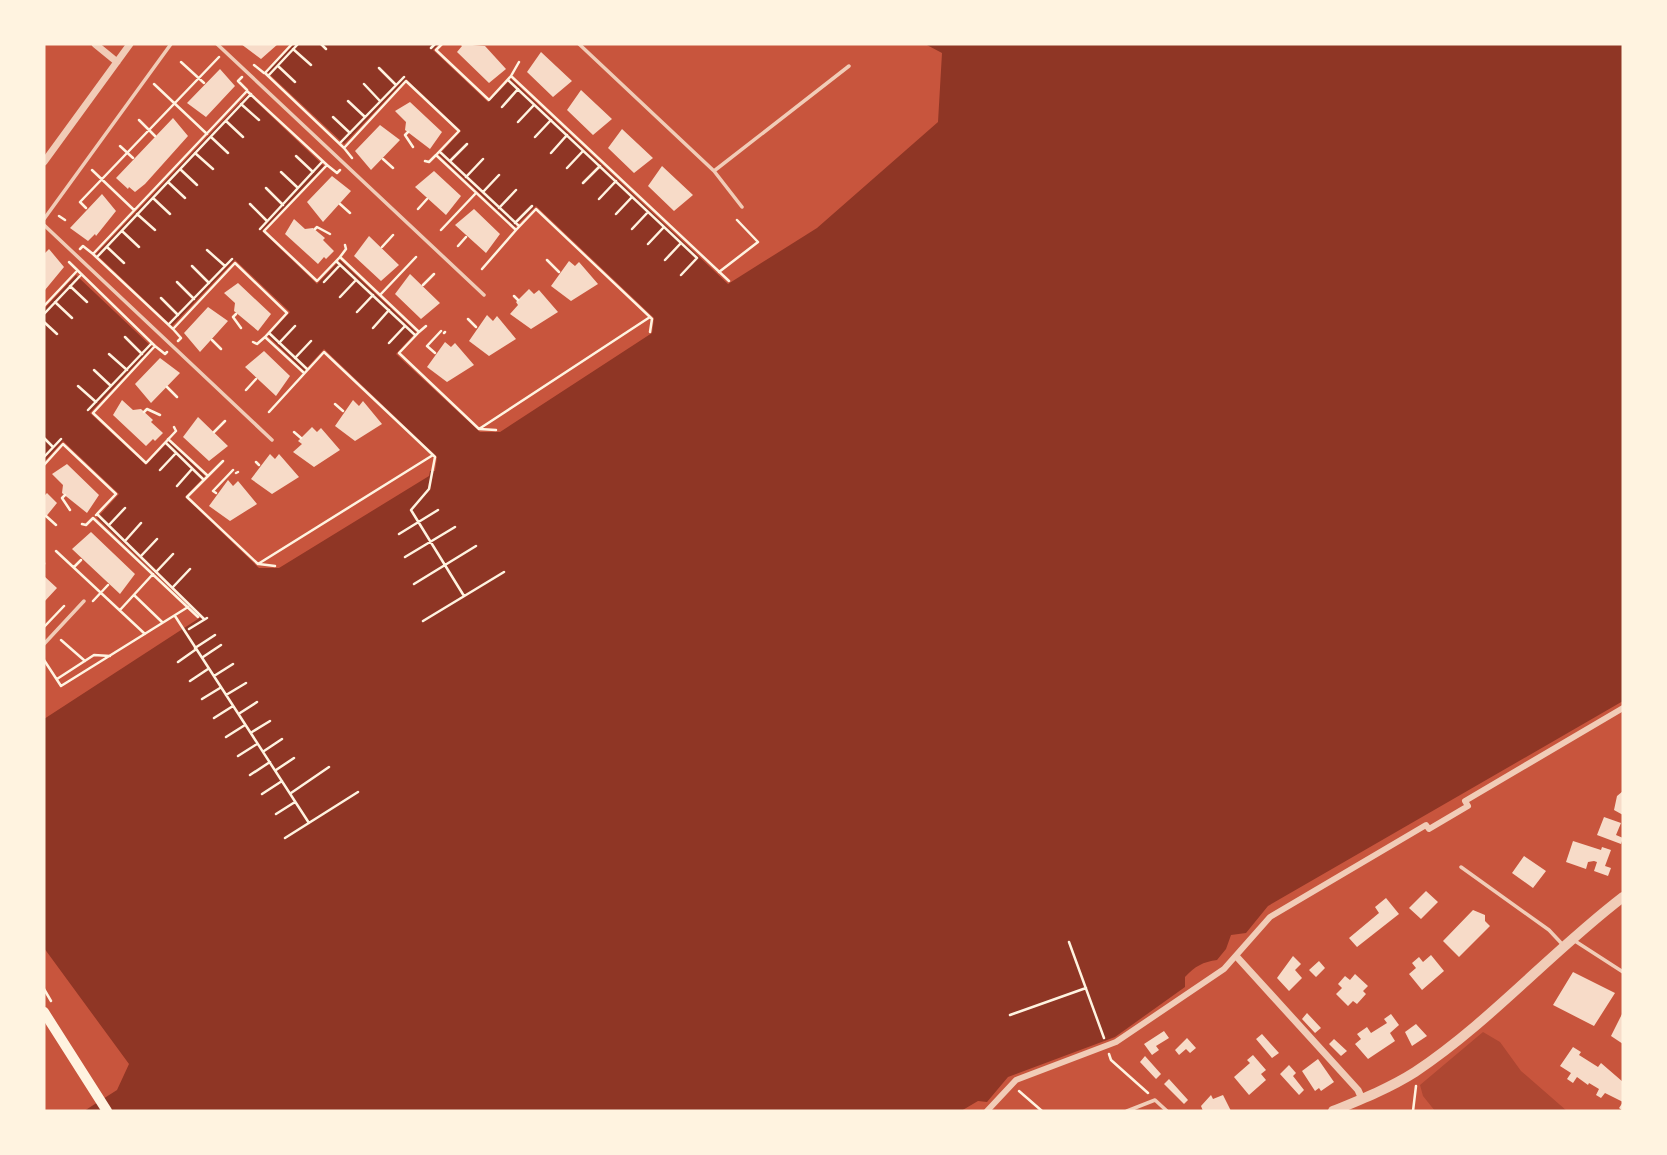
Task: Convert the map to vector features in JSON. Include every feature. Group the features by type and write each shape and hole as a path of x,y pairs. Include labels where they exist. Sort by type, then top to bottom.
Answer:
{"main road":[{"path":"44,1012 107,1111"}],"street":[{"path":"95,44 117,62"},
{"path":"44,162 131,44"},
{"path":"987,1111 1012,1083 1107,1046 1224,969 1270,917 1426,825 1429,829 1468,806 1465,801 1623,708"},
{"path":"1333,1111 1414,1072 1455,1042 1572,937 1623,897"},
{"path":"1237,957 1358,1090 1362,1099"}],"lane":[{"path":"44,219 171,44"},
{"path":"217,44 484,296"},
{"path":"579,44 714,171 743,207"},
{"path":"714,171 849,66"},
{"path":"44,225 272,440"},
{"path":"44,643 84,601"},
{"path":"1461,867 1549,930 1563,945"},
{"path":"1572,937 1623,972"},
{"path":"1127,1111 1155,1100 1167,1111"}],"path":[{"path":"267,74 292,44"},
{"path":"267,74 298,44"},
{"path":"321,44 326,49"},
{"path":"431,48 435,44"},
{"path":"442,44 436,50 489,100 509,79 519,62"},
{"path":"293,49 311,65"},
{"path":"86,208 80,202 220,56"},
{"path":"181,62 204,83"},
{"path":"257,66 351,155"},
{"path":"277,66 295,82"},
{"path":"379,68 396,85"},
{"path":"147,77 206,134"},
{"path":"242,77 238,81 247,91 322,163 337,173 340,170"},
{"path":"340,143 404,77"},
{"path":"509,79 697,258 681,275"},
{"path":"509,79 729,281"},
{"path":"344,148 406,82 459,131 429,162 425,161"},
{"path":"363,84 380,101"},
{"path":"502,107 517,88"},
{"path":"96,256 134,211 247,91"},
{"path":"96,256 251,95"},
{"path":"348,101 365,117"},
{"path":"242,104 258,120"},
{"path":"518,122 534,105"},
{"path":"333,117 349,134"},
{"path":"139,120 155,136"},
{"path":"535,137 551,120"},
{"path":"226,121 243,137"},
{"path":"408,132 404,135 413,147"},
{"path":"551,153 567,135"},
{"path":"211,137 228,153"},
{"path":"449,161 467,144"},
{"path":"120,146 133,158"},
{"path":"567,168 583,151"},
{"path":"440,152 517,226"},
{"path":"195,153 213,169"},
{"path":"436,155 476,193 517,226"},
{"path":"296,156 314,171"},
{"path":"383,159 393,168"},
{"path":"466,177 483,159"},
{"path":"84,163 134,211"},
{"path":"260,229 322,163"},
{"path":"327,165 264,231 317,281 338,263"},
{"path":"583,183 600,166"},
{"path":"180,169 197,185"},
{"path":"281,172 298,188"},
{"path":"482,192 499,175"},
{"path":"599,198 616,181"},
{"path":"168,182 186,198"},
{"path":"266,188 283,205"},
{"path":"499,208 516,190"},
{"path":"441,230 476,193"},
{"path":"616,214 632,197"},
{"path":"153,198 170,214"},
{"path":"418,208 427,199"},
{"path":"250,204 267,221"},
{"path":"340,204 350,213"},
{"path":"482,269 532,206"},
{"path":"517,226 536,209 650,317 650,332"},
{"path":"632,229 648,212"},
{"path":"137,214 155,230"},
{"path":"719,272 758,242 737,220"},
{"path":"314,229 317,227 330,234"},
{"path":"648,244 664,227"},
{"path":"122,231 139,247"},
{"path":"382,247 393,235"},
{"path":"458,246 466,237"},
{"path":"665,260 681,243"},
{"path":"324,282 346,249 345,245"},
{"path":"80,249 83,246 96,256 180,337"},
{"path":"106,247 124,263"},
{"path":"207,250 225,266"},
{"path":"340,257 419,332"},
{"path":"380,295 416,257"},
{"path":"169,324 232,258"},
{"path":"547,260 559,272"},
{"path":"173,329 235,263 288,313 257,344 253,342"},
{"path":"338,263 415,335"},
{"path":"70,265 152,345 164,353"},
{"path":"192,266 209,283"},
{"path":"44,306 76,272"},
{"path":"423,285 434,274"},
{"path":"44,314 79,276"},
{"path":"340,297 356,280"},
{"path":"177,282 194,299"},
{"path":"71,285 87,302"},
{"path":"357,312 373,295"},
{"path":"514,296 518,300"},
{"path":"161,298 178,315"},
{"path":"55,302 72,318"},
{"path":"373,328 389,310"},
{"path":"236,314 233,317 241,328"},
{"path":"479,429 650,317"},
{"path":"468,319 476,327"},
{"path":"44,322 57,334"},
{"path":"278,342 295,326"},
{"path":"389,343 406,326"},
{"path":"426,326 399,354 479,429 496,430"},
{"path":"435,353 427,346 443,332"},
{"path":"269,334 307,369"},
{"path":"125,337 143,353"},
{"path":"265,337 304,373"},
{"path":"212,340 221,349"},
{"path":"297,360 311,341"},
{"path":"88,410 152,345"},
{"path":"152,345 93,413 146,463 176,431 174,427"},
{"path":"269,412 324,352 433,455 435,457 429,489 411,510 464,597"},
{"path":"109,354 127,370"},
{"path":"94,370 111,386"},
{"path":"246,390 256,379"},
{"path":"79,386 96,402"},
{"path":"167,387 177,397"},
{"path":"335,404 343,411"},
{"path":"145,412 147,409 160,415"},
{"path":"215,432 225,421"},
{"path":"294,432 301,438"},
{"path":"44,439 53,447"},
{"path":"44,457 61,439"},
{"path":"168,439 208,476"},
{"path":"166,443 203,479"},
{"path":"44,465 63,444 116,494 86,525 82,524"},
{"path":"160,470 175,452"},
{"path":"258,564 433,455"},
{"path":"223,461 187,497 258,564 275,566"},
{"path":"177,486 194,470"},
{"path":"216,493 213,491 233,470"},
{"path":"65,495 62,498 70,510"},
{"path":"107,524 125,508"},
{"path":"399,534 438,510"},
{"path":"46,516 55,525"},
{"path":"96,516 205,618 189,629"},
{"path":"96,516 198,617"},
{"path":"125,541 141,523"},
{"path":"405,557 455,527"},
{"path":"141,556 157,539"},
{"path":"414,584 476,546"},
{"path":"57,551 145,634"},
{"path":"120,610 173,554"},
{"path":"74,567 81,560"},
{"path":"173,587 190,569"},
{"path":"423,621 504,572"},
{"path":"89,606 108,585"},
{"path":"134,595 163,623"},
{"path":"44,627 64,606"},
{"path":"44,660 61,686 176,617 188,607"},
{"path":"176,617 309,823"},
{"path":"178,662 215,635"},
{"path":"59,638 85,661"},
{"path":"202,657 221,645"},
{"path":"57,679 94,655 110,656"},
{"path":"214,676 233,664"},
{"path":"190,681 209,668"},
{"path":"226,695 246,683"},
{"path":"202,699 221,687"},
{"path":"238,714 257,702"},
{"path":"214,718 233,706"},
{"path":"250,733 270,721"},
{"path":"226,737 245,725"},
{"path":"262,751 282,739"},
{"path":"238,756 257,744"},
{"path":"275,770 294,758"},
{"path":"250,775 270,762"},
{"path":"290,793 328,767"},
{"path":"262,794 282,781"},
{"path":"285,838 358,792"},
{"path":"276,814 295,802"},
{"path":"1069,942 1111,1059 1155,1100"},
{"path":"1010,1015 1086,988"},
{"path":"1413,1111 1417,1079"},
{"path":"1012,1083 1042,1111"}],"shaded area":[{"path":"294,44 439,44 433,50 488,102 511,79 728,284 817,228 938,122 942,53 925,44 1623,44 1623,701 1268,906 1246,933 1231,935 1226,949 1217,960 1203,963 1192,970 1185,977 1185,987 1115,1037 1008,1077 987,1102 978,1101 961,1111 84,1111 117,1090 129,1064 44,948 44,719 201,617 97,518 119,494 63,441 44,462 44,309 76,275 152,347 90,413 146,465 169,441 205,476 185,497 259,568 279,568 429,476 430,471 435,471 437,457 324,349 304,371 268,336 290,312 235,260 172,326 96,254 248,94 324,166 262,231 317,284 340,260 416,332 396,354 480,432 500,432 652,333 654,318 536,206 515,227 439,155 461,131 406,79 344,144 267,72"},
{"path":"1483,1032 1500,1042 1521,1071 1567,1111 1435,1111 1423,1096 1420,1085"}],"building":[{"path":"241,44 278,44 261,59"},
{"path":"460,44 485,46 506,69 489,83 457,52 462,46"},
{"path":"541,52 572,81 553,97 527,72"},
{"path":"220,69 235,86 206,117 187,103"},
{"path":"581,90 612,119 593,135 567,110"},
{"path":"410,102 442,132 430,149 405,130 406,122 395,111"},
{"path":"173,118 188,136 145,184 135,192 129,187 128,189 116,178"},
{"path":"380,125 400,140 371,170 355,151"},
{"path":"622,129 653,158 634,173 608,148"},
{"path":"662,166 693,195 674,211 648,186"},
{"path":"434,171 461,196 446,215 415,187"},
{"path":"332,176 351,191 323,222 307,202"},
{"path":"102,194 116,211 96,236 95,234 88,241 70,228"},
{"path":"474,209 500,234 486,253 455,225"},
{"path":"294,219 305,229 313,228 325,238 323,240 334,251 326,259 324,257 318,264 285,234"},
{"path":"369,236 399,265 381,281 354,256"},
{"path":"49,249 64,267 45,290 44,254"},
{"path":"569,261 575,266 579,262 598,284 571,301 551,286"},
{"path":"410,274 440,303 421,319 395,294"},
{"path":"238,283 271,314 258,331 234,311 235,303 224,293"},
{"path":"529,289 534,294 539,290 558,312 531,329 510,314 518,305 516,302"},
{"path":"208,307 228,321 200,352 184,333"},
{"path":"487,315 493,321 497,316 516,339 489,356 469,341"},
{"path":"445,342 451,347 455,343 474,365 447,382 427,367"},
{"path":"264,351 290,376 276,396 245,367"},
{"path":"160,358 180,373 151,403 135,384"},
{"path":"122,400 133,410 141,409 153,420 151,422 163,433 155,441 153,439 146,446 113,415"},
{"path":"353,400 359,406 363,401 382,424 355,441 335,426"},
{"path":"198,417 228,446 209,461 183,437"},
{"path":"312,427 317,432 321,428 340,450 314,467 293,452 302,444 298,441"},
{"path":"270,454 275,459 279,454 299,477 272,494 251,479"},
{"path":"67,464 99,495 87,513 62,493 63,485 52,474"},
{"path":"228,480 233,486 238,481 257,504 230,521 209,506"},
{"path":"47,493 57,503 44,519 44,496"},
{"path":"91,532 135,574 120,594 72,549"},
{"path":"44,576 57,588 44,602"},
{"path":"1623,791 1623,815 1614,810 1617,796"},
{"path":"1604,817 1621,823 1616,835 1623,838 1621,844 1597,835"},
{"path":"1573,841 1601,850 1602,847 1611,850 1605,866 1611,868 1608,876 1594,871 1597,862 1594,861 1588,862 1586,869 1566,862"},
{"path":"1524,856 1546,871 1533,888 1512,873"},
{"path":"1426,891 1438,902 1421,919 1409,908"},
{"path":"1386,898 1399,914 1357,947 1349,938 1379,913 1375,907"},
{"path":"1473,910 1485,915 1485,921 1490,926 1459,957 1443,941"},
{"path":"1431,955 1444,971 1422,990 1409,974 1416,968 1412,963 1419,957 1423,962"},
{"path":"1293,956 1301,964 1295,970 1302,978 1289,991 1277,978"},
{"path":"1319,961 1325,968 1316,977 1309,970"},
{"path":"1573,972 1615,993 1594,1026 1553,1005"},
{"path":"1355,974 1368,986 1363,991 1366,994 1357,1004 1353,1001 1348,1006 1336,994 1342,988 1338,984 1345,976 1350,980"},
{"path":"1623,1012 1623,1044 1611,1036"},
{"path":"1307,1013 1321,1028 1315,1033 1302,1019"},
{"path":"1391,1014 1399,1025 1390,1033 1395,1041 1368,1059 1355,1044 1361,1039 1357,1034 1367,1027 1371,1033 1387,1023 1384,1019"},
{"path":"1416,1024 1427,1036 1412,1046 1405,1032"},
{"path":"1164,1031 1169,1038 1156,1046 1159,1050 1152,1055 1144,1044"},
{"path":"1262,1034 1279,1053 1272,1058 1256,1039"},
{"path":"1187,1038 1196,1048 1190,1053 1186,1049 1179,1055 1175,1050"},
{"path":"1334,1039 1347,1051 1341,1056 1329,1044"},
{"path":"1573,1047 1581,1052 1579,1055 1598,1067 1601,1063 1623,1082 1623,1102 1605,1093 1601,1098 1596,1095 1599,1089 1577,1077 1573,1083 1567,1079 1571,1073 1560,1066"},
{"path":"1253,1055 1266,1070 1261,1074 1266,1080 1249,1095 1234,1077 1250,1063 1247,1060"},
{"path":"1145,1056 1161,1074 1156,1079 1140,1062"},
{"path":"1318,1059 1334,1082 1321,1091 1319,1088 1315,1091 1302,1071"},
{"path":"1289,1065 1296,1073 1293,1076 1304,1090 1299,1095 1280,1074"},
{"path":"1169,1079 1188,1100 1184,1104 1164,1084"},
{"path":"1211,1095 1213,1099 1223,1095 1231,1111 1203,1111 1201,1106"}]}
